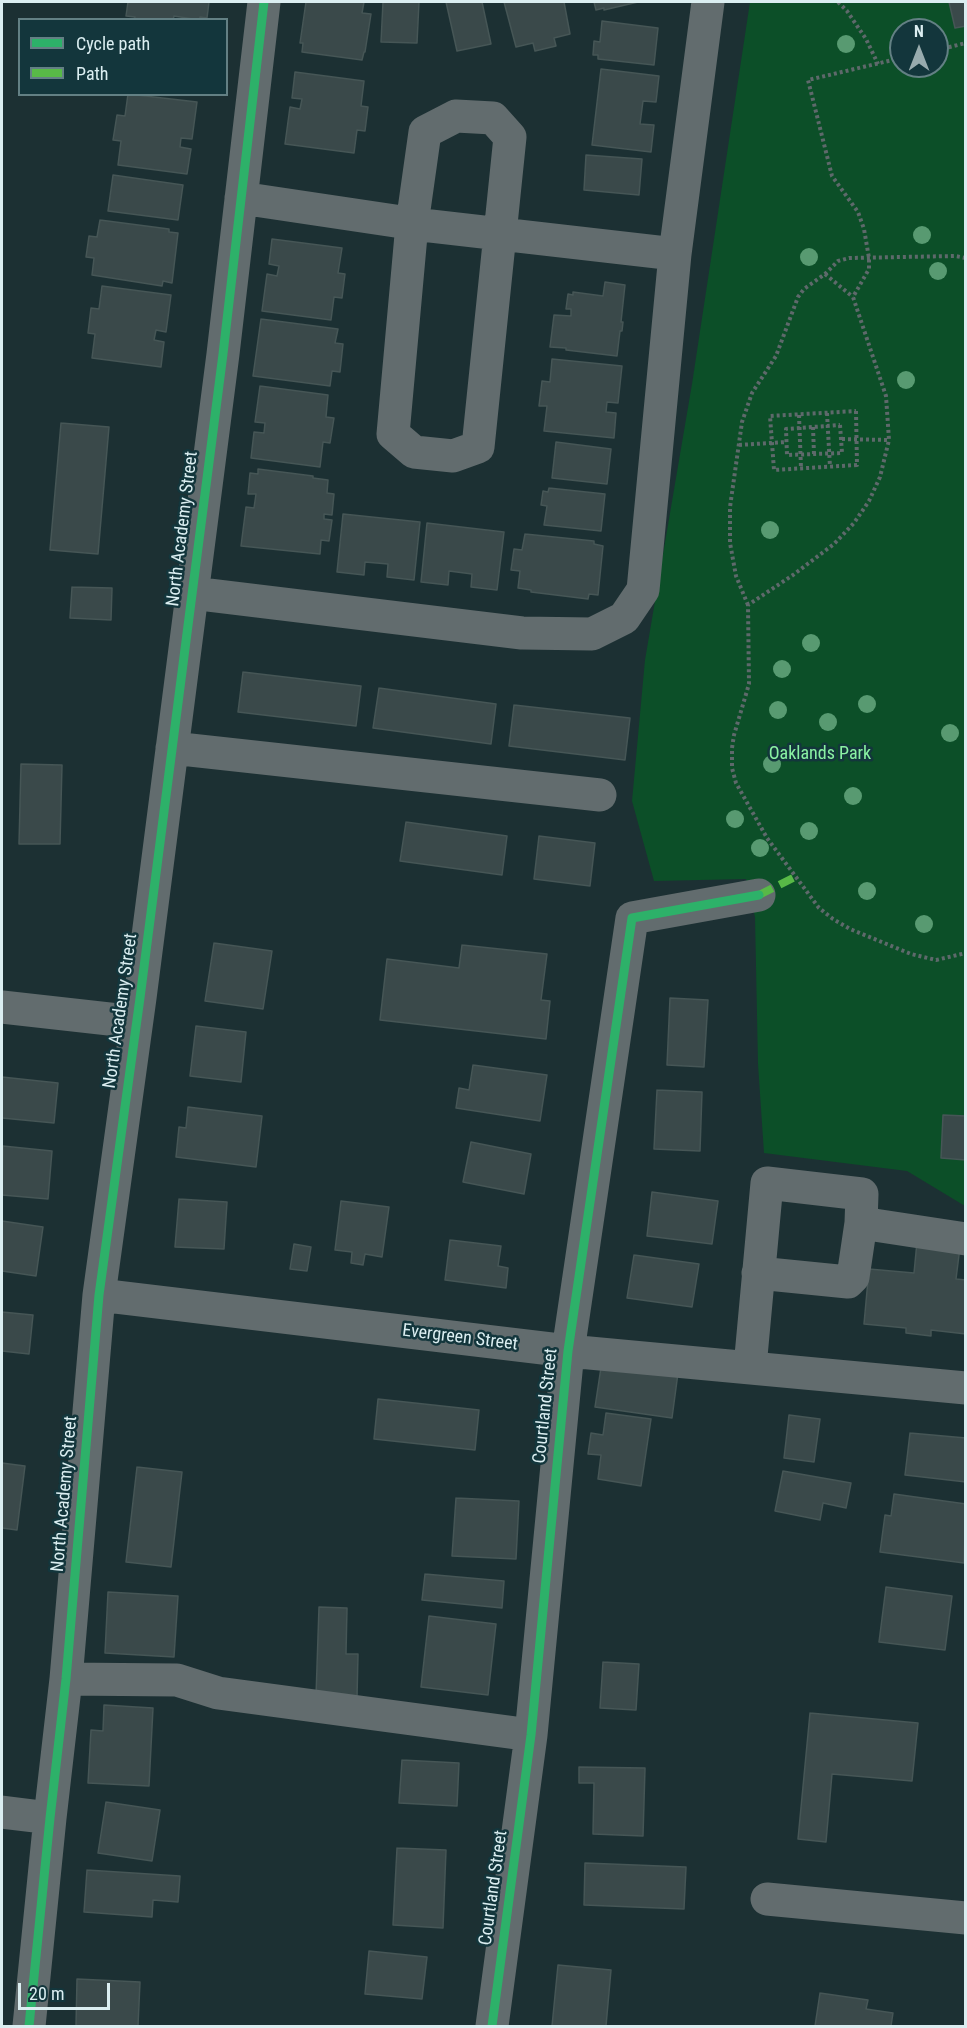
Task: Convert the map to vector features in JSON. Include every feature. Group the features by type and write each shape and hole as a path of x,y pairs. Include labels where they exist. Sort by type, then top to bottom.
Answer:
{"street":[{"name":"North Academy Street","path":"29,2026 66,1679 99,1295 192,593 264,2"},
{"path":"192,593 522,633 592,634 624,618 643,590 675,254 708,2"},
{"path":"456,116 493,118 510,137 478,447 453,456 414,452 393,434 412,224 425,132 456,116"},
{"path":"241,198 412,224 675,254"},
{"path":"172,748 600,795"},
{"name":"Courtland Street","path":"492,2026 531,1735 568,1351 632,918 759,895"},
{"path":"2,1007 136,1022"},
{"path":"750,1367 758,1273 767,1183 862,1194 861,1223 853,1277 848,1282 758,1273"},
{"path":"861,1223 966,1239"},
{"name":"Evergreen Street","path":"99,1295 568,1351 966,1388"},
{"path":"66,1679 177,1680 218,1693 531,1735"},
{"path":"2,1812 50,1818"},
{"path":"767,1899 966,1918"}],"path":[{"path":"838,2 866,39 878,64"},
{"path":"949,47 966,43"},
{"path":"853,297 868,269 869,258 864,229 858,212 832,176 808,80 889,61"},
{"path":"965,954 936,960 911,954 850,929 833,919 819,908 753,816 736,783 732,768 734,735 749,684 748,605 736,576 730,543 730,507 746,407 752,393 776,356 798,297 804,289 838,261 849,258 956,256 966,258"},
{"path":"748,605 834,544 854,523 869,501 880,477 889,440 886,396 853,297 825,274"},
{"path":"856,411 857,465 774,470 770,416 799,415 856,411"},
{"path":"827,413 830,467"},
{"path":"799,415 801,468"},
{"path":"840,425 842,453 787,455 786,429 827,426 840,425"},
{"path":"813,427 814,454"},
{"path":"842,439 889,440"},
{"path":"739,445 786,442"}],"green space":[{"name":"Oaklands Park","path":"750,2 965,2 965,1206 907,1171 764,1153 758,1064 755,917 746,879 654,881 632,801 645,660 692,384"}],"building":[{"path":"128,2 209,2 207,18 126,16"},
{"path":"306,2 364,2 362,13 371,14 362,60 302,52 303,43 300,43"},
{"path":"383,2 419,2 417,43 381,42"},
{"path":"446,2 482,2 491,44 457,51"},
{"path":"504,2 564,2 570,34 554,38 556,46 535,51 533,43 516,47"},
{"path":"594,2 638,2 596,10"},
{"path":"949,2 966,2 966,26 955,28"},
{"path":"602,21 658,28 654,65 598,59 598,55 593,55 594,41 600,42"},
{"path":"601,69 659,76 656,102 643,101 640,124 654,125 651,152 592,145"},
{"path":"295,72 364,81 361,106 368,107 365,131 357,130 354,153 285,144 290,107 300,109 302,99 292,98"},
{"path":"128,96 197,102 192,139 181,138 180,147 191,149 187,174 118,165 121,141 113,140 117,115 125,116"},
{"path":"586,155 642,159 639,195 584,190"},
{"path":"113,175 183,185 178,220 108,211"},
{"path":"100,220 169,229 169,232 178,233 172,283 163,281 162,286 92,275 94,258 86,257 89,236 97,237"},
{"path":"272,239 342,248 338,273 345,274 342,298 334,297 331,320 262,311 267,274 277,276 279,266 269,264"},
{"path":"605,282 625,285 622,331 620,331 617,356 550,347 554,315 571,316 571,309 566,309 568,294 573,295 573,292 603,296"},
{"path":"102,286 171,295 166,332 156,330 154,340 164,342 161,367 92,358 95,334 88,333 91,308 99,309"},
{"path":"261,319 338,329 335,343 343,344 340,372 332,371 330,386 253,376"},
{"path":"552,359 622,366 618,403 607,402 606,412 616,413 614,438 544,431 547,406 539,406 542,381 550,382"},
{"path":"260,386 328,395 326,417 334,418 330,443 323,442 320,467 251,458 254,432 264,433 265,423 255,422"},
{"path":"61,423 109,427 98,554 50,550"},
{"path":"556,442 611,449 607,484 552,478"},
{"path":"258,469 328,480 327,493 334,494 332,515 324,514 324,519 332,520 329,541 321,540 320,554 241,546 246,507 254,508 256,494 248,494 250,473 258,474"},
{"path":"549,488 605,494 601,531 544,525 547,506 541,505 543,491 548,492"},
{"path":"343,514 420,522 414,580 387,577 388,564 365,562 364,575 337,572"},
{"path":"427,523 504,532 497,590 471,587 472,574 449,571 448,585 421,582"},
{"path":"525,534 594,541 594,544 603,546 598,595 589,594 588,599 531,592 531,590 518,588 520,571 511,570 514,549 522,550"},
{"path":"72,587 112,588 111,620 70,618"},
{"path":"243,672 361,686 356,726 238,712"},
{"path":"379,688 496,704 491,744 373,728"},
{"path":"514,705 630,718 625,760 509,746"},
{"path":"21,764 62,765 60,844 19,844"},
{"path":"406,822 507,836 502,875 400,861"},
{"path":"539,836 595,843 590,886 534,879"},
{"path":"214,943 272,951 263,1009 205,1001"},
{"path":"462,945 547,954 541,1000 550,1001 546,1039 380,1020 387,959 459,968"},
{"path":"670,998 708,1000 704,1067 667,1065"},
{"path":"196,1026 246,1032 241,1082 190,1076"},
{"path":"473,1065 547,1075 540,1121 456,1108 459,1088 469,1090"},
{"path":"2,1077 58,1083 54,1123 2,1118"},
{"path":"657,1090 702,1092 700,1151 654,1149"},
{"path":"188,1107 262,1116 256,1167 176,1157 179,1127 186,1128"},
{"path":"943,1115 966,1116 966,1160 941,1158"},
{"path":"471,1142 531,1154 524,1194 463,1182"},
{"path":"3,1146 52,1151 48,1199 2,1195"},
{"path":"652,1192 718,1201 712,1244 647,1236"},
{"path":"179,1199 227,1202 224,1249 175,1247"},
{"path":"341,1201 389,1207 382,1257 365,1254 363,1265 351,1263 352,1252 335,1250"},
{"path":"2,1221 43,1227 36,1276 2,1271"},
{"path":"450,1240 501,1246 498,1266 508,1268 506,1288 445,1280"},
{"path":"917,1242 960,1247 956,1279 966,1280 966,1334 931,1330 931,1336 906,1333 906,1328 864,1324 869,1269 914,1273"},
{"path":"294,1244 311,1247 307,1271 290,1269"},
{"path":"634,1255 699,1264 692,1307 627,1298"},
{"path":"2,1312 33,1315 29,1354 2,1351"},
{"path":"602,1361 678,1373 672,1418 595,1407"},
{"path":"378,1399 479,1410 475,1450 374,1439"},
{"path":"606,1413 651,1419 641,1486 598,1479 601,1455 588,1454 591,1433 603,1435"},
{"path":"789,1415 820,1419 814,1462 784,1458"},
{"path":"910,1433 966,1438 966,1482 905,1475"},
{"path":"2,1463 25,1466 17,1530 2,1528"},
{"path":"137,1467 182,1472 171,1567 126,1562"},
{"path":"783,1471 851,1483 846,1508 823,1503 820,1520 775,1511"},
{"path":"894,1494 966,1504 964,1563 880,1552 885,1515 891,1516"},
{"path":"456,1498 519,1501 516,1559 452,1556"},
{"path":"425,1574 504,1581 502,1608 422,1600"},
{"path":"886,1587 952,1596 945,1650 879,1642"},
{"path":"108,1592 178,1596 174,1657 105,1653"},
{"path":"319,1607 347,1608 346,1654 358,1654 357,1698 316,1696"},
{"path":"429,1616 496,1624 488,1695 421,1687"},
{"path":"603,1662 639,1664 636,1710 600,1708"},
{"path":"104,1705 153,1708 149,1786 88,1783 91,1730 103,1731"},
{"path":"810,1713 918,1723 912,1781 832,1774 826,1842 798,1839"},
{"path":"402,1760 459,1763 457,1806 399,1803"},
{"path":"579,1767 645,1768 643,1836 593,1834 594,1783 579,1783"},
{"path":"106,1802 160,1810 152,1861 98,1853"},
{"path":"397,1848 446,1850 443,1928 393,1925"},
{"path":"585,1863 686,1867 684,1909 584,1905"},
{"path":"87,1870 180,1876 178,1902 153,1900 152,1917 84,1912"},
{"path":"369,1951 427,1957 422,1999 365,1994"},
{"path":"558,1965 611,1970 606,2026 552,2026"},
{"path":"77,1979 140,1982 138,2026 76,2026"},
{"path":"820,1993 868,2000 866,2009 893,2013 891,2026 815,2026"}],"marked path":[{"path":"759,895 795,877"}],"cycle path":[{"path":"29,2026 66,1679 99,1295 140,998 223,354 264,2"},
{"path":"492,2026 531,1735 568,1351 632,918 759,895"}]}
